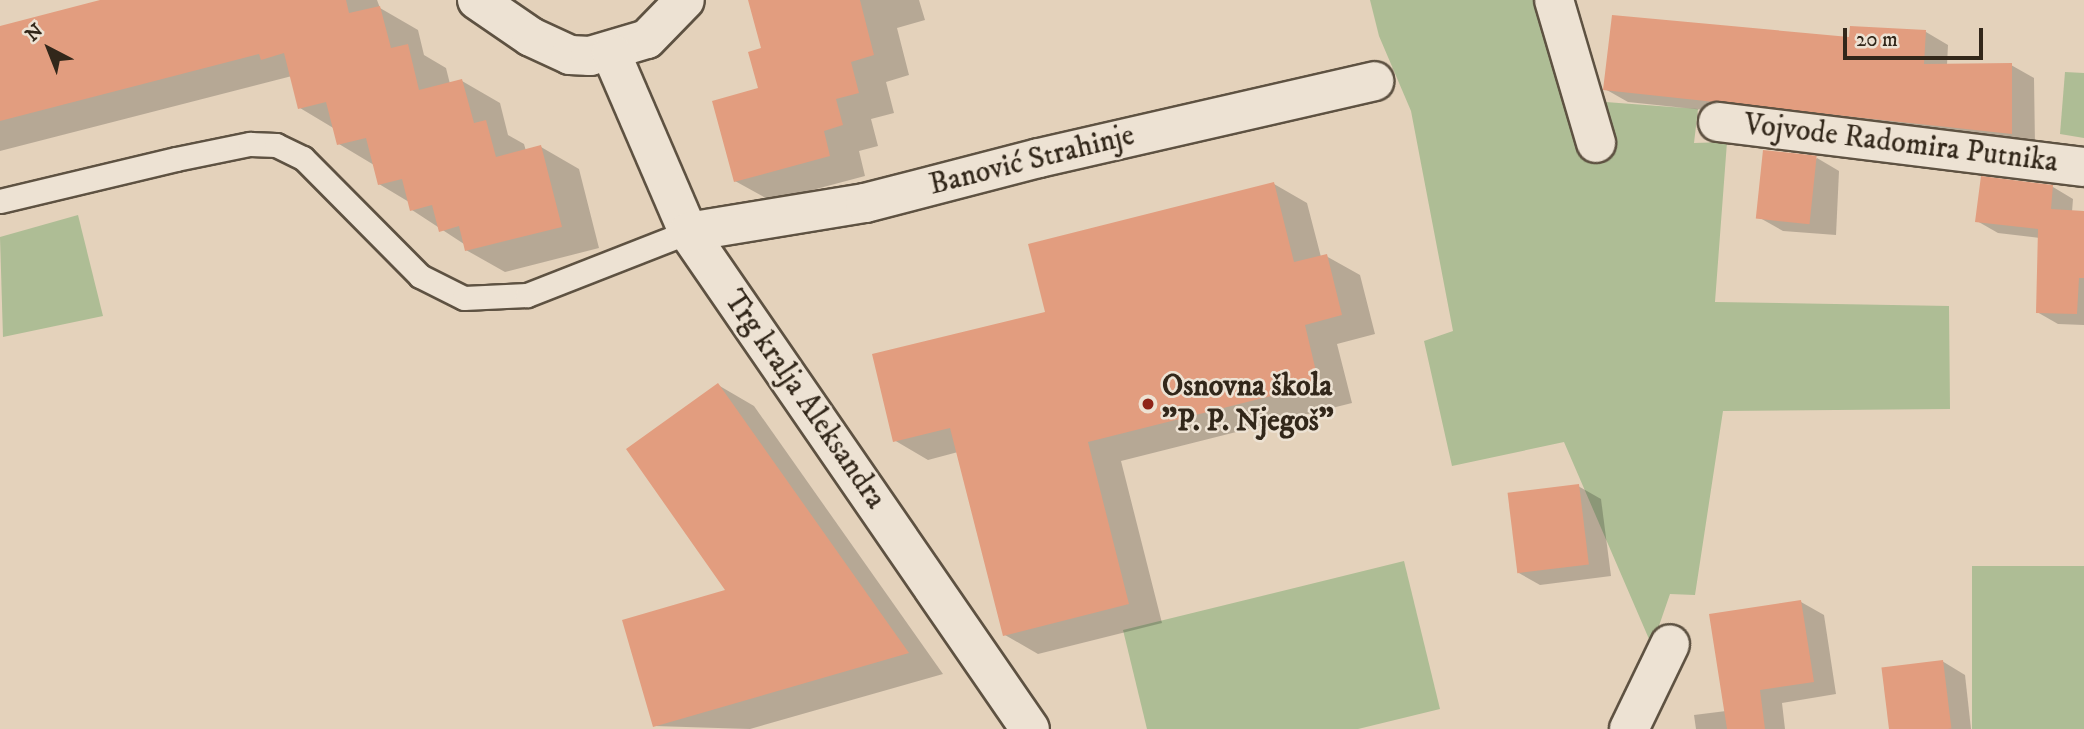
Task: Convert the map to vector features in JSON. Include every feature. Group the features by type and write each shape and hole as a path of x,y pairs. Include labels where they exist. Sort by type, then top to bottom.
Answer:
{"street":[{"path":"477,0 531,37 570,55 611,52 647,39 685,0"},
{"path":"1554,0 1596,143"},
{"name":"Trg kralja Aleksandra","path":"611,52 688,232 1030,729"},
{"name":"Banović Strahinje","path":"688,232 865,203 1374,81"},
{"name":"Vojvode Radomira Putnika","path":"1718,122 2084,167"},
{"path":"1629,729 1670,644"}],"lane":[{"path":"0,201 176,159 250,144 276,145 303,158 420,276 464,298 527,295 688,232"}],"green space":[{"path":"1370,0 1573,0 1566,99 1698,109 1694,143 1727,142 1715,302 1949,306 1950,409 1723,411 1695,595 1670,594 1652,646 1564,442 1452,466 1424,341 1453,331 1411,111 1379,36"},
{"path":"2065,72 2084,73 2084,138 2060,134"},
{"path":"78,215 103,316 3,337 0,237"},
{"path":"1404,561 1440,709 1358,729 1147,729 1123,630"},
{"path":"1972,566 2084,566 2084,729 1972,729"}],"building":[{"path":"100,0 346,0 349,13 380,6 391,48 408,44 419,90 462,79 474,123 486,120 496,157 541,145 562,227 465,251 459,226 439,232 432,205 410,211 402,179 378,185 366,138 337,145 326,102 298,109 284,53 261,60 259,54 0,121 0,26"},
{"path":"748,0 860,0 874,55 851,62 859,93 836,99 843,125 824,131 830,156 734,182 712,101 758,88 748,52 761,48"},
{"path":"1612,15 1849,37 1850,26 1926,30 1924,64 2012,63 2012,134 1603,90"},
{"path":"1763,150 1817,156 1809,224 1756,219"},
{"path":"1981,176 2053,185 2051,209 2084,211 2084,278 2079,278 2077,314 2036,313 2038,229 1975,222"},
{"path":"1274,182 1294,262 1327,254 1342,315 1305,325 1319,384 1088,442 1129,604 1003,636 950,428 893,442 872,354 1045,312 1028,244"},
{"path":"718,383 909,653 653,727 622,620 725,590 626,449"},
{"path":"1579,484 1589,564 1517,573 1508,493"},
{"path":"1801,600 1814,682 1760,690 1765,729 1727,729 1709,614"},
{"path":"1943,660 1951,728 1889,729 1881,668"}],"place":[{"name":"Osnovna škola \"P. P. Njegoš\"","path":"1148,404"}]}
